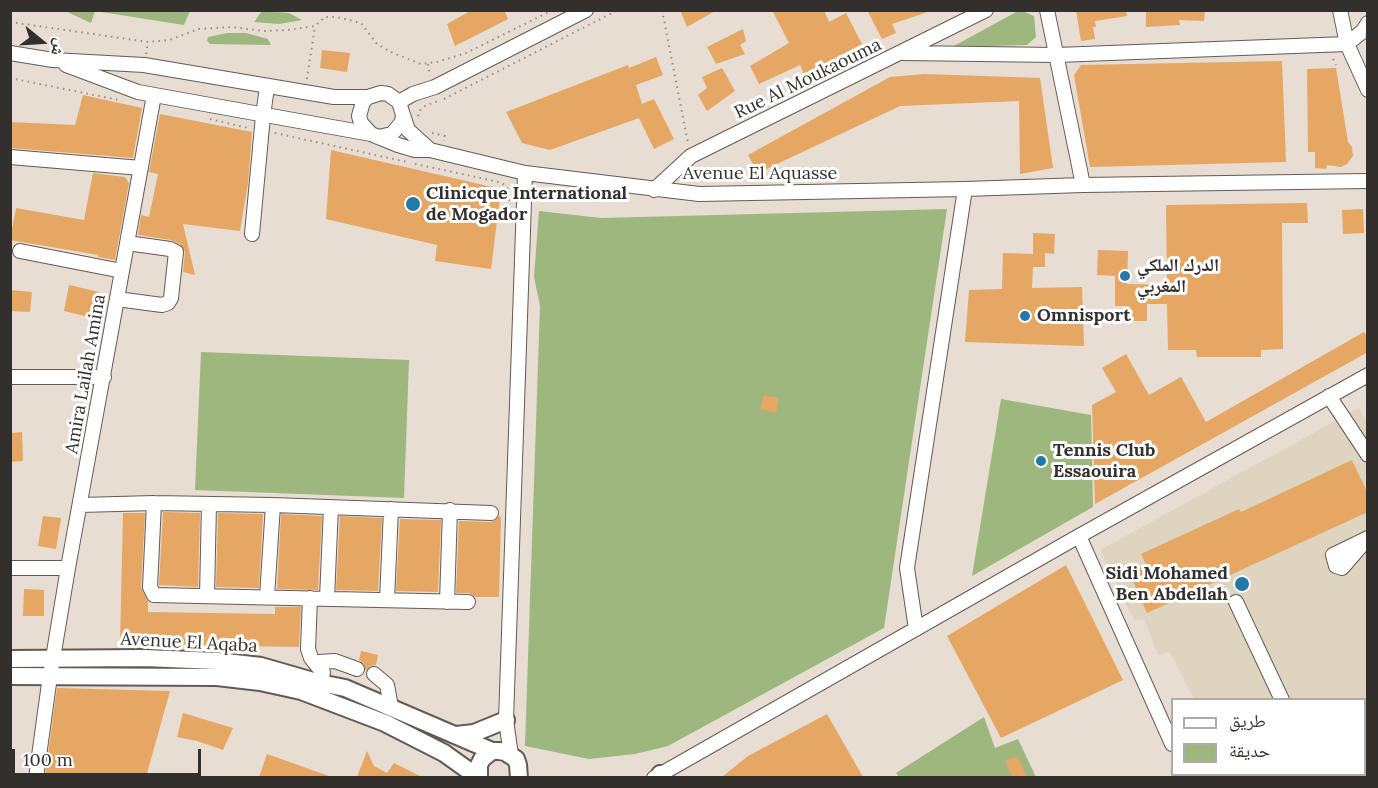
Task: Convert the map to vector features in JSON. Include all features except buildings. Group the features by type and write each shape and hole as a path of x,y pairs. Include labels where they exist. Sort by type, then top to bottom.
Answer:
{"main road":[{"name":"Avenue El Aqaba","path":"10,659 217,661 261,666 322,678 508,760 533,777"},
{"name":"Avenue El Aqaba","path":"10,676 217,677 260,682 301,692 385,723 444,753 479,777"},
{"path":"453,735 474,733 506,720"},
{"path":"479,777 479,765 482,759 508,760"}],"street":[{"path":"368,97 360,109 359,116 365,130 374,135 392,134 402,122 401,109 413,94 435,87 586,10"},
{"name":"Rue Al Moukaouma","path":"654,190 691,156 986,10"},
{"path":"1047,10 1083,185"},
{"path":"1340,10 1347,44 1368,90"},
{"path":"903,52 1057,55 1347,44 1363,31 1368,23"},
{"path":"10,53 53,60 144,65 334,97 368,97 381,93 388,94 401,109 408,130 436,152"},
{"name":"Avenue El Aquasse","path":"53,60 138,92 374,135 415,150 436,152 525,173 654,190 699,194 1368,181"},
{"path":"252,234 267,87"},
{"name":"Amira Lailah Amina","path":"36,777 68,568 154,95"},
{"path":"10,157 141,168"},
{"path":"508,760 506,720 525,173"},
{"path":"916,629 909,593 908,560 965,189"},
{"path":"117,299 162,305 168,303 171,297 177,252 127,243"},
{"path":"20,251 122,271"},
{"path":"658,776 1079,536 1368,375"},
{"path":"10,377 104,377"},
{"path":"1329,396 1368,455"},
{"path":"154,504 150,587 152,592 158,596 468,602"},
{"path":"207,596 209,504"},
{"path":"80,505 273,505 491,513"},
{"path":"267,597 273,505"},
{"path":"327,598 331,507"},
{"path":"387,600 391,509"},
{"path":"447,602 450,510"},
{"path":"1079,536 1171,740"},
{"path":"10,568 68,568"},
{"path":"310,598 308,649 322,678"},
{"path":"1236,602 1282,698"},
{"path":"322,678 319,662 335,661 357,669"},
{"path":"374,674 387,685 391,707"}],"path":[{"path":"10,22 148,42 169,40 199,29 232,27 263,31 288,30 315,26 325,17 337,17 360,23 377,44 421,64 437,62 466,53 553,10"},
{"path":"662,10 691,156"},
{"path":"417,121 420,111 425,106 441,100"},
{"path":"428,132 445,136 436,152 438,169"}],"shaded area":[{"name":"Sidi Mohamed Ben Abdellah","path":"1359,408 1368,424 1367,777 1232,777 1366,776 1366,698 1193,698 1170,652 1158,655 1144,619 1134,620 1100,550"}],"green space":[{"path":"1020,10 1034,16 1036,37 1027,45 952,47"},
{"path":"65,11 95,11 91,23"},
{"path":"95,11 190,11 184,25"},
{"path":"262,11 289,13 302,20 279,24 254,22"},
{"path":"227,33 246,33 268,39 271,45 210,44 207,41 208,37"},
{"path":"947,209 884,628 668,746 635,754 589,759 525,746 540,306 534,277 539,211 601,218"},
{"path":"201,352 409,360 404,498 195,490"},
{"name":"Tennis Club Essaouira","path":"1001,399 1091,415 1093,507 972,576"},
{"path":"984,717 995,748 1018,739 1036,777 900,778 896,773"}],"place":[{"name":"Clinicque International de Mogador","path":"413,204"},
{"name":"الدرك الملكي المغربي","path":"1125,276"},
{"name":"Omnisport","path":"1025,316"},
{"name":"Tennis Club Essaouira","path":"1041,461"},
{"name":"Sidi Mohamed Ben Abdellah","path":"1242,584"}]}
